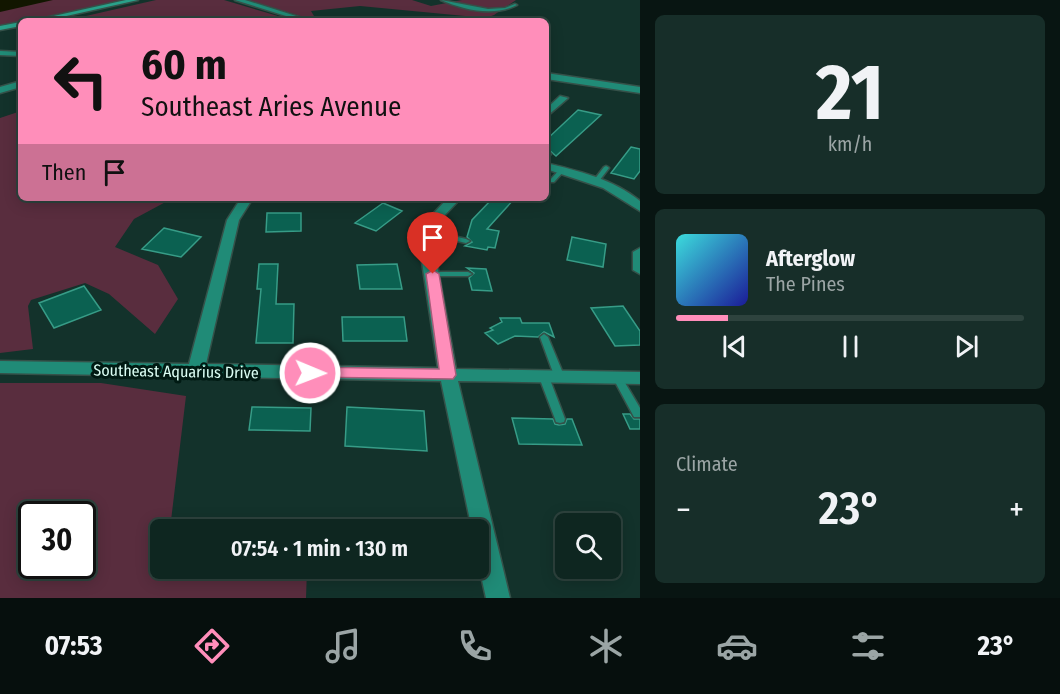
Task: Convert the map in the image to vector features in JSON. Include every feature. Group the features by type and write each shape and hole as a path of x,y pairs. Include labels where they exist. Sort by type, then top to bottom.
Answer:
{"main road":[{"path":"48,18 135,0"},
{"path":"0,28 18,25"}],"street":[{"path":"238,0 299,18"},
{"path":"0,53 18,54"},
{"path":"549,76 640,90"},
{"path":"0,90 18,85"},
{"path":"549,111 563,98"},
{"path":"549,160 562,170 597,180 637,201"},
{"path":"196,371 233,220 245,201"},
{"path":"452,201 435,218 426,242 448,375 498,598"},
{"path":"640,252 640,270"},
{"name":"Southeast Aquarius Drive","path":"0,367 640,378"}],"lane":[{"path":"442,0 480,10 494,11 506,10 514,5"},
{"path":"597,180 606,168"},
{"path":"552,181 562,170"},
{"path":"429,232 466,241"},
{"path":"433,274 468,274"},
{"path":"544,337 560,419"},
{"path":"618,378 638,414"}],"shaded area":[{"path":"0,0 126,0 39,18 18,18 18,22 0,26"},
{"path":"0,0 53,0 0,12"},
{"path":"156,0 224,0 278,16 272,18 77,18"},
{"path":"247,0 412,0 431,6 462,0 516,0 486,18 360,6 311,11 315,18 307,18"},
{"path":"18,112 18,201 167,201 134,219 115,247 158,265 178,299 155,334 109,294 85,283 31,300 28,306 33,349 0,353 0,118"},
{"path":"0,383 101,383 186,396 171,519 150,519 150,579 307,579 306,598 0,598"}],"building":[{"path":"578,110 601,115 556,156 549,150 549,137"},
{"path":"631,147 640,149 640,171 634,179 611,173"},
{"path":"490,201 512,201 487,229 499,231 495,248 488,247 487,250 465,246 472,242 467,237 472,220"},
{"path":"383,203 402,211 376,231 355,223"},
{"path":"267,213 301,213 301,231 266,232"},
{"path":"164,228 201,237 181,257 142,249"},
{"path":"572,237 606,244 603,267 567,260"},
{"path":"259,264 278,264 276,304 294,304 293,343 256,343 261,289 257,289"},
{"path":"397,264 402,289 360,289 357,265"},
{"path":"467,268 486,269 492,291 472,290 469,278 474,273"},
{"path":"84,286 101,310 54,328 39,303"},
{"path":"623,306 640,331 640,345 615,346 591,308"},
{"path":"342,317 404,317 407,341 343,341"},
{"path":"500,318 520,318 522,323 549,323 554,337 544,332 538,337 515,336 498,344 485,333 493,330 490,328 502,322"},
{"path":"252,407 311,408 310,431 249,430"},
{"path":"347,407 424,411 427,451 345,446"},
{"path":"623,414 630,414 634,419 640,419 640,429 630,429"},
{"path":"512,418 553,419 555,424 559,425 565,424 567,419 572,419 582,445 519,444"}],"route":[{"path":"310,373 448,375 433,274"}]}
